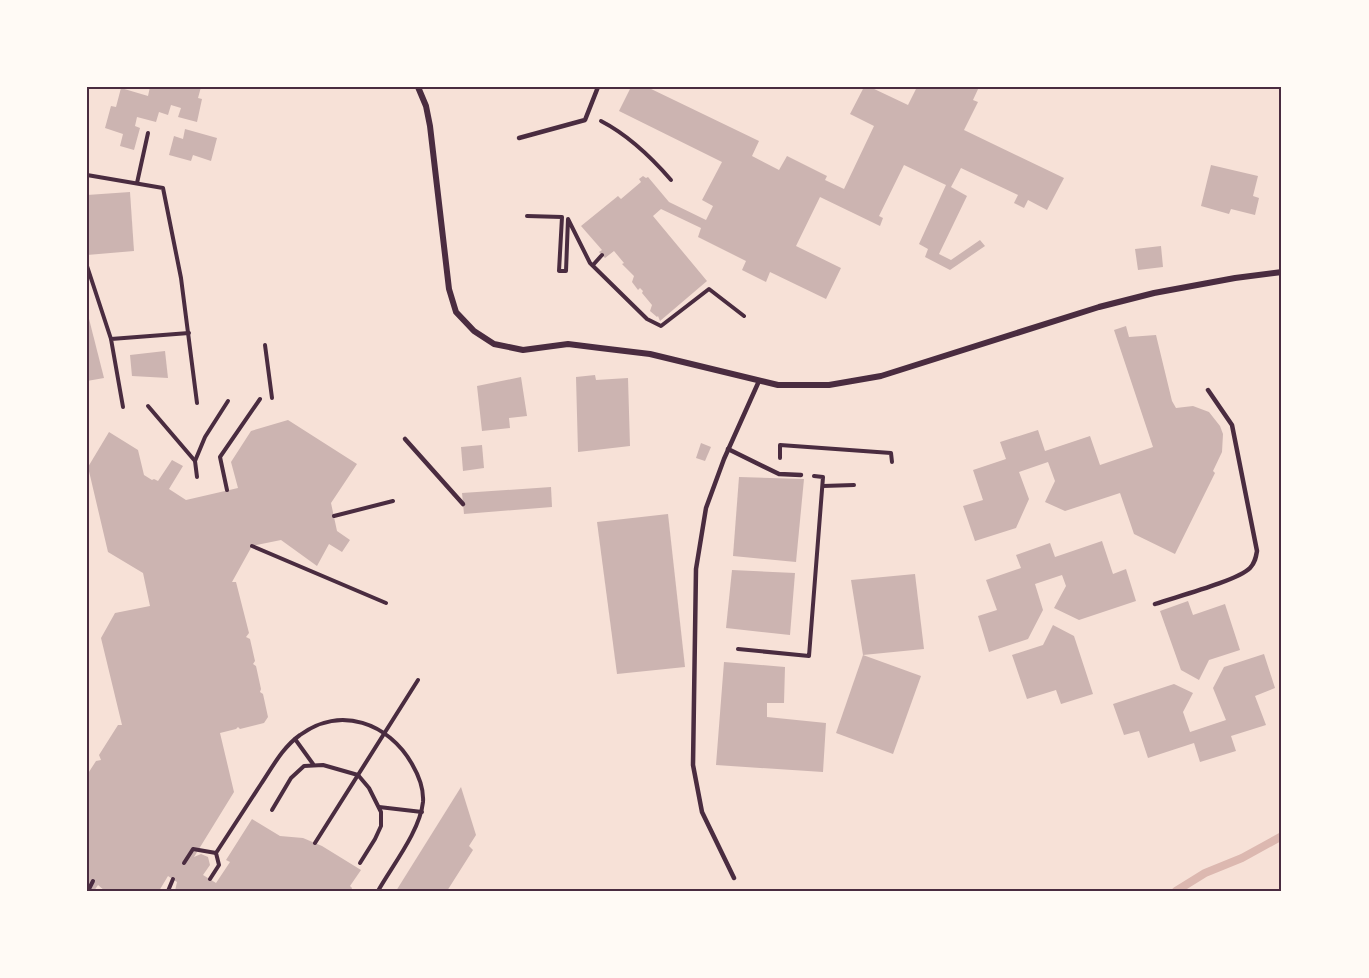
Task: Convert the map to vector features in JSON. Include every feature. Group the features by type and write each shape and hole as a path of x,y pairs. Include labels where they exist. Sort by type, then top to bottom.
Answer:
{"street":[{"path":"418,87 426,106 430,126 449,289 456,312 474,331 494,344 523,350 568,344 650,354 778,385 829,385 881,376 1099,307 1154,292 1282,272"}],"lane":[{"path":"519,138 585,120 598,87"},
{"path":"734,878 702,812 693,765 696,568 706,508 728,449 759,381"},
{"path":"1155,604 1235,577 1253,566 1256,559 1257,551 1232,425 1208,390"},
{"path":"405,439 463,504"},
{"path":"728,449 779,474 801,475"}],"path":[{"path":"587,114 610,125 653,159 671,180"},
{"path":"137,183 148,133"},
{"path":"87,174 163,188 181,278 197,403"},
{"path":"527,216 562,217 559,271 566,272 568,219 593,265 647,319 661,326 709,290 744,316"},
{"path":"593,265 602,255"},
{"path":"87,266 111,339 123,407"},
{"path":"111,339 189,333"},
{"path":"265,345 272,398"},
{"path":"227,490 220,457 260,399"},
{"path":"197,477 195,461 205,437 228,401"},
{"path":"147,406 195,461"},
{"path":"779,474 780,445 891,453 892,462"},
{"path":"738,650 809,656 824,477 801,475"},
{"path":"823,486 854,485"},
{"path":"334,516 393,501"},
{"path":"252,546 386,603"},
{"path":"315,843 418,680"},
{"path":"210,879 219,865 216,853 281,753 295,739 314,726 328,721 358,722 372,725 385,732 400,745 422,784 422,812 378,891"},
{"path":"295,739 313,764"},
{"path":"272,810 291,778 304,766 313,764 345,769 358,775 369,788 381,812 381,826 360,863"},
{"path":"379,807 422,812"},
{"path":"184,864 193,849 216,853"},
{"path":"168,891 173,879"},
{"path":"88,891 93,881"}],"building":[{"path":"150,87 201,87 198,98 202,99 197,122 178,117 181,108 171,105 168,115 159,112 156,122 137,117 135,126 140,128 134,150 120,146 123,134 105,128 111,106 116,107 121,88 148,96"},
{"path":"631,87 647,87 759,141 752,156 779,170 787,156 827,176 825,180 844,189 874,126 850,114 864,87 870,87 908,105 917,87 979,87 973,100 978,102 964,130 1064,178 1047,210 1028,200 1024,208 1014,203 1018,195 961,168 951,187 967,196 939,254 951,260 980,240 985,246 950,270 925,257 928,249 919,244 946,185 904,165 879,216 883,218 880,226 820,197 796,246 841,268 826,299 770,272 766,282 742,270 746,261 698,237 701,228 661,209 653,216 707,281 660,321 658,316 650,311 652,305 642,293 643,291 640,288 638,290 632,282 634,276 622,264 624,263 614,251 605,258 599,252 602,250 581,226 618,196 621,199 641,182 639,179 643,176 648,177 669,202 706,220 713,206 702,200 722,162 619,111"},
{"path":"185,129 217,138 211,161 193,155 191,161 169,155 174,136 183,139"},
{"path":"1211,165 1258,176 1253,196 1259,198 1255,215 1231,209 1229,214 1201,206"},
{"path":"130,192 134,251 87,255 87,195"},
{"path":"1161,246 1163,267 1138,270 1135,249"},
{"path":"87,311 104,378 87,381"},
{"path":"1126,326 1129,337 1156,335 1172,401 1176,408 1193,406 1209,412 1223,434 1222,452 1213,471 1215,473 1175,554 1134,534 1120,493 1065,511 1045,502 1055,481 1048,462 1019,472 1029,499 1016,528 975,541 963,506 983,500 973,470 1006,459 1000,442 1038,430 1045,451 1090,436 1100,465 1153,447 1114,330"},
{"path":"165,351 168,378 132,376 130,355"},
{"path":"595,375 596,380 628,378 630,446 578,452 576,377"},
{"path":"521,377 527,416 509,418 510,428 482,431 477,386"},
{"path":"288,420 357,464 331,503 337,531 350,540 342,552 329,544 317,566 281,540 252,546 232,582 236,582 249,633 246,637 250,639 255,661 253,664 256,666 260,692 263,694 268,717 264,723 240,729 238,727 220,733 234,792 194,857 201,854 208,857 210,865 203,875 216,883 230,862 226,860 252,819 280,836 303,838 322,846 361,870 350,886 351,891 348,889 347,891 175,891 177,882 168,876 159,891 105,891 98,885 94,891 87,891 87,775 96,761 101,760 99,755 118,725 122,725 101,638 115,613 150,606 143,573 108,552 88,467 109,432 138,450 144,475 152,480 158,481 172,460 183,466 169,489 186,500 238,488 231,462 251,431"},
{"path":"701,443 711,447 705,461 696,458"},
{"path":"482,445 484,468 463,471 461,447"},
{"path":"739,477 804,479 796,562 733,556"},
{"path":"551,487 552,507 464,514 462,493"},
{"path":"668,514 685,667 617,674 597,522"},
{"path":"1102,541 1113,574 1126,569 1136,601 1079,620 1054,608 1066,586 1062,575 1035,584 1043,610 1028,639 989,652 978,616 997,610 986,580 1021,568 1016,555 1050,543 1055,557"},
{"path":"732,570 795,573 790,635 726,628"},
{"path":"915,574 924,649 863,655 851,580"},
{"path":"1188,601 1193,615 1225,604 1240,650 1209,660 1199,680 1181,670 1160,611"},
{"path":"1053,625 1074,636 1093,694 1061,704 1056,690 1027,699 1012,655 1043,645"},
{"path":"1264,654 1275,688 1255,696 1266,725 1231,736 1236,751 1200,762 1194,743 1148,758 1139,731 1124,735 1113,704 1174,684 1193,693 1183,712 1190,732 1226,720 1213,688 1224,667"},
{"path":"863,655 921,676 893,754 836,733"},
{"path":"724,662 785,667 784,703 767,703 767,717 826,723 823,772 716,765"},
{"path":"461,787 476,835 469,846 473,850 447,891 396,891"}],"waterway":[{"path":"1176,891 1205,873 1242,858 1282,836"}]}
